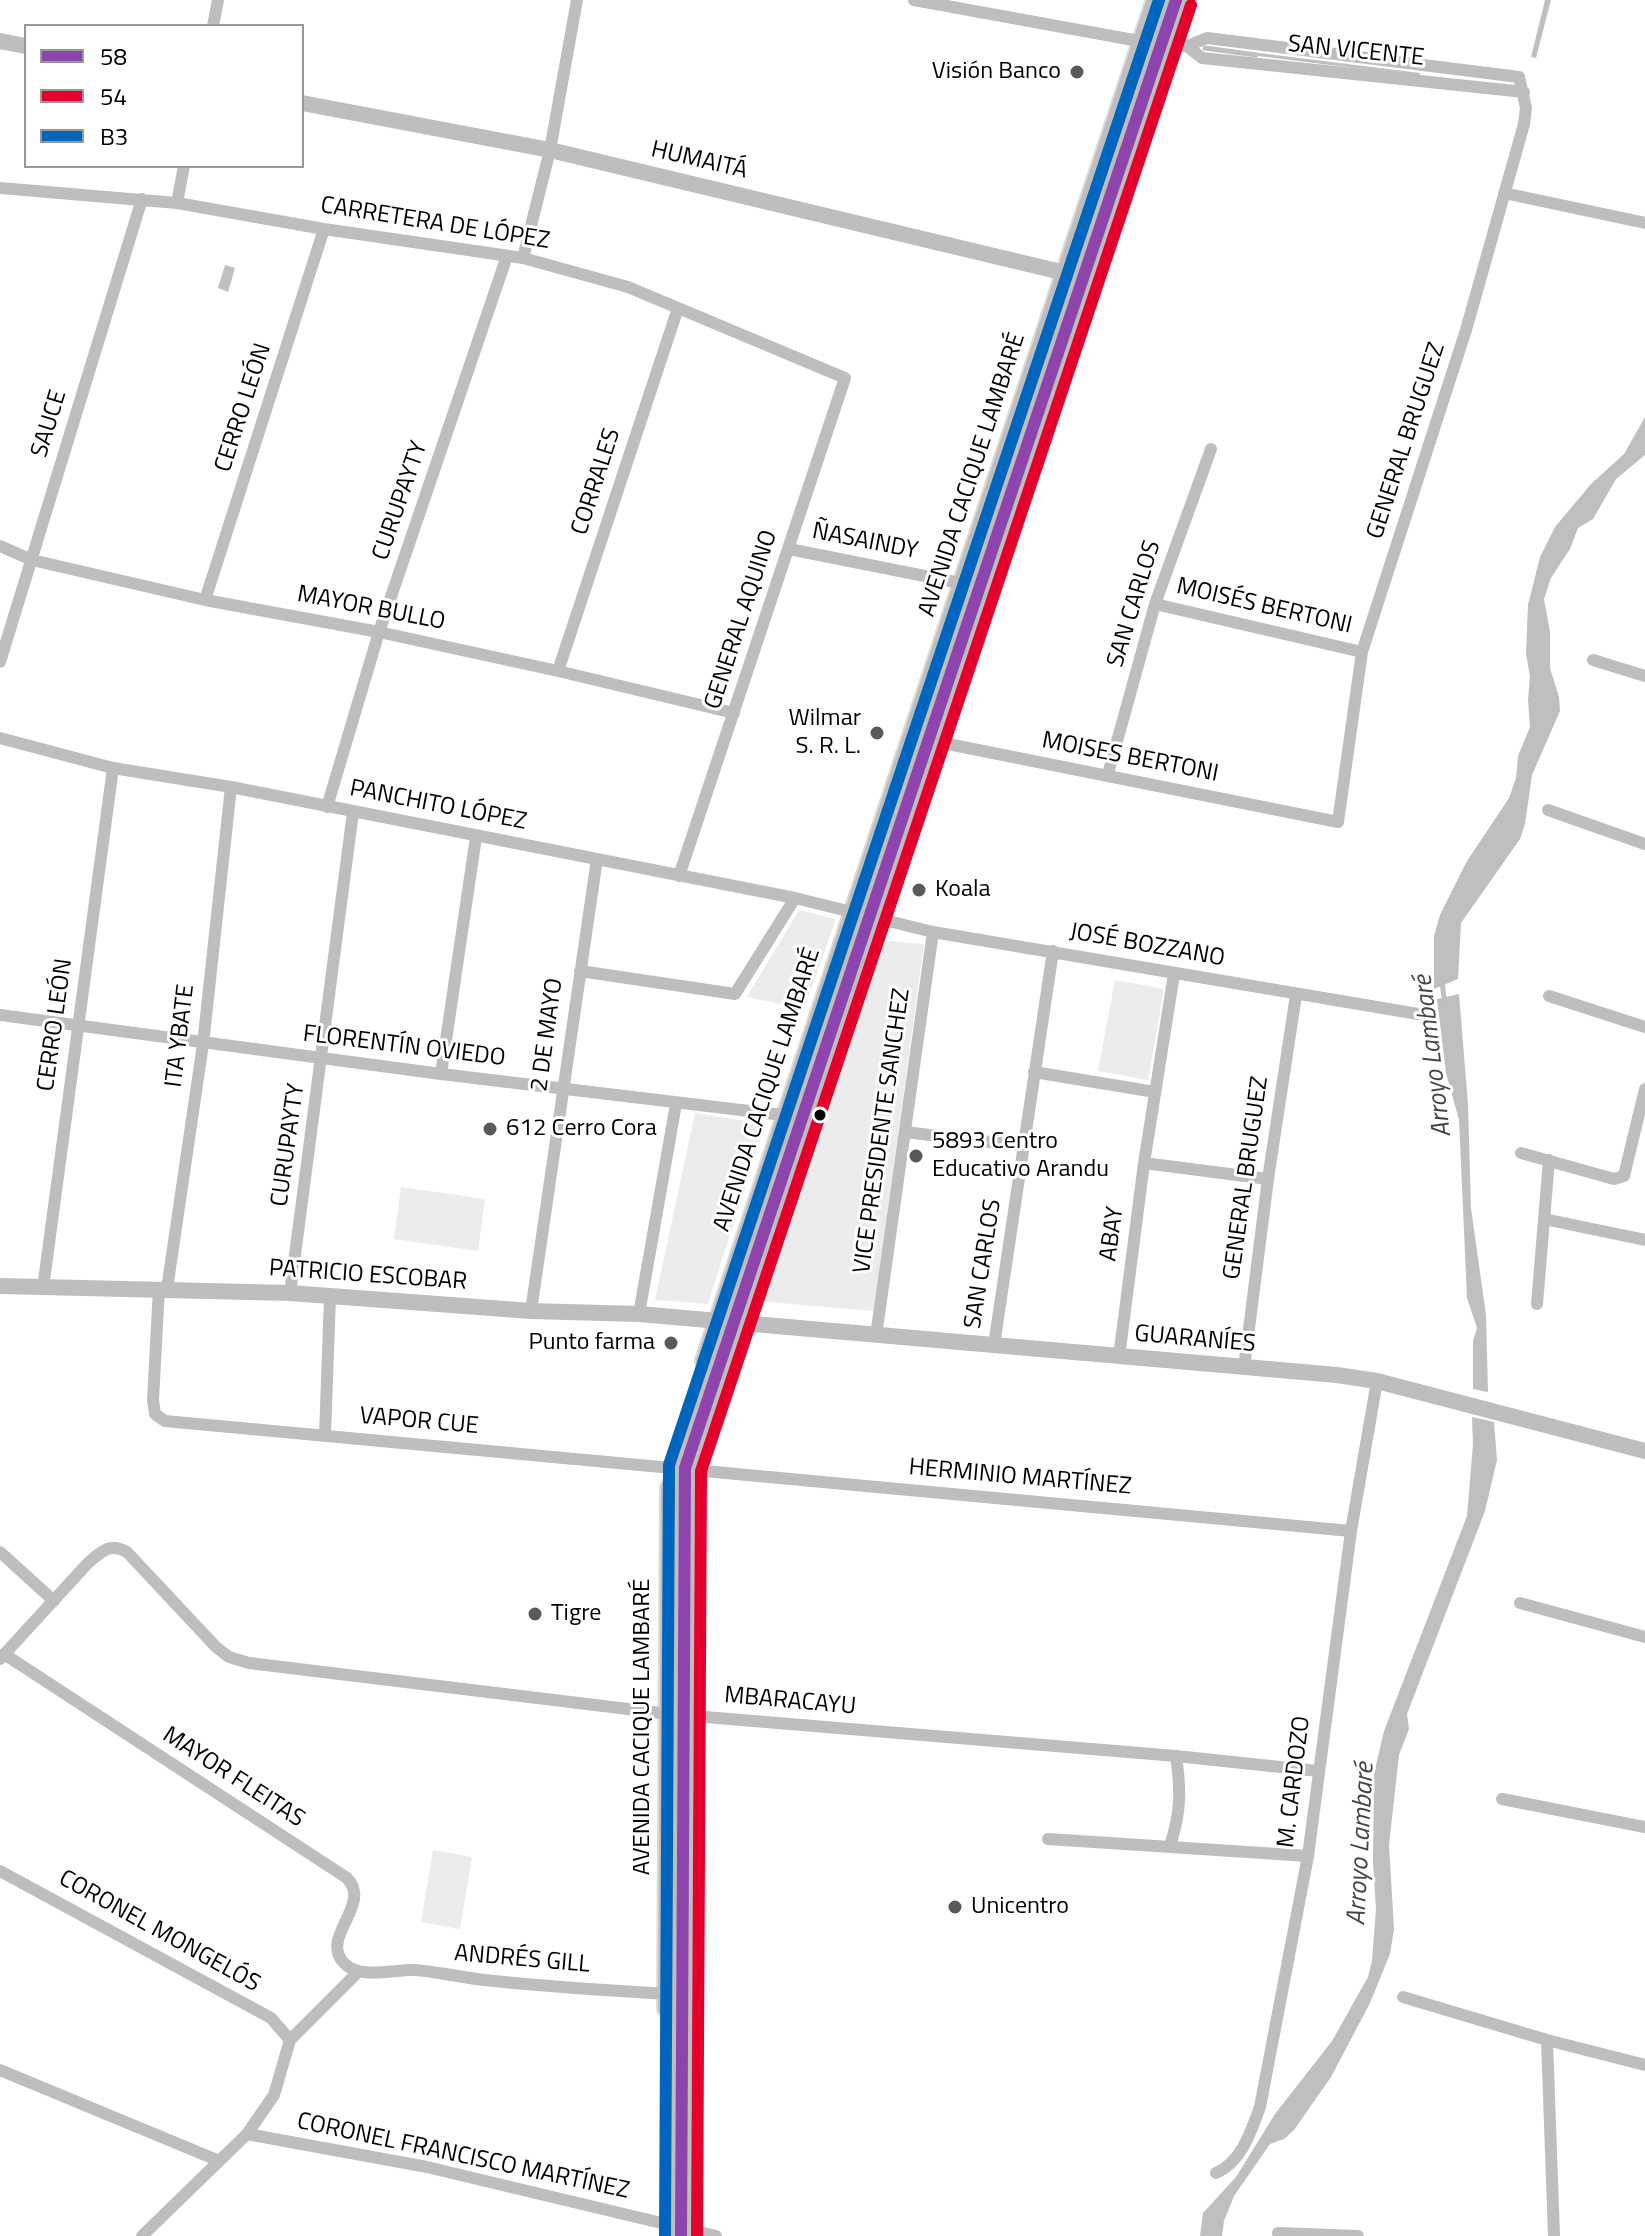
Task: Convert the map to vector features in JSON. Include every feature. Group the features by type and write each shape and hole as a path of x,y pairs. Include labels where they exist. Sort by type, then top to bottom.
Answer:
{"main road":[{"name":"AVENIDA CACIQUE LAMBARÉ","path":"1152,44 1157,0"},
{"name":"AVENIDA CACIQUE LAMBARÉ","path":"674,2232 679,1469 1152,44 1176,0"}],"street":[{"path":"213,24 218,0"},
{"path":"523,258 550,150 577,0"},
{"name":"SAN VICENTE","path":"914,0 1152,44 1187,46 1207,38 1519,77"},
{"path":"0,41 24,46"},
{"name":"SAN VICENTE","path":"1187,46 1202,58 1524,92"},
{"name":"GENERAL BRUGUEZ","path":"1338,822 1362,652 1466,330 1524,124 1524,92 1519,77"},
{"name":"HUMAITÁ","path":"304,103 550,150 1075,275"},
{"path":"177,203 184,168"},
{"name":"CARRETERA DE LÓPEZ","path":"0,188 177,203 324,229 523,258 628,287 845,378"},
{"path":"1504,193 1645,223"},
{"name":"SAUCE","path":"0,662 142,199"},
{"name":"CERRO LEÓN","path":"205,600 324,229"},
{"name":"CURUPAYTY","path":"327,807 379,632 507,256"},
{"name":"CORRALES","path":"558,671 678,308"},
{"name":"GENERAL AQUINO","path":"679,876 845,378"},
{"name":"SAN CARLOS","path":"1108,774 1155,604 1211,449"},
{"name":"MAYOR BULLO","path":"0,546 32,560 205,600 379,632 734,713"},
{"name":"ÑASAINDY","path":"789,549 972,586"},
{"name":"MOISÉS BERTONI","path":"1155,604 1362,652"},
{"path":"1593,660 1645,676"},
{"name":"PANCHITO LÓPEZ","path":"0,738 113,768 231,787 795,898 862,914"},
{"name":"MOISES BERTONI","path":"921,739 1338,822"},
{"name":"CERRO LEÓN","path":"43,1288 113,768"},
{"name":"ITA YBATE","path":"153,1410 163,1288 203,1044 231,787"},
{"path":"1548,810 1645,844"},
{"name":"CURUPAYTY","path":"290,1293 353,812"},
{"path":"441,1074 476,837"},
{"name":"2 DE MAYO","path":"531,1311 597,859"},
{"path":"580,971 735,994 795,898"},
{"name":"JOSÉ BOZZANO","path":"862,914 933,932 1418,1014"},
{"name":"VICE PRESIDENTE SANCHEZ","path":"876,1336 933,932"},
{"name":"SAN CARLOS","path":"994,1345 1053,951"},
{"name":"ABAY","path":"1119,1357 1144,1163 1174,974"},
{"name":"GENERAL BRUGUEZ","path":"1244,1368 1296,995"},
{"path":"1549,996 1645,1027"},
{"name":"FLORENTÍN OVIEDO","path":"0,1015 203,1044 676,1104 795,1116"},
{"path":"1034,1072 1155,1092"},
{"path":"1521,1153 1614,1179 1624,1176 1645,1089"},
{"path":"639,1314 676,1104"},
{"path":"905,1132 1024,1146"},
{"path":"1537,1304 1549,1160"},
{"path":"1144,1163 1268,1179"},
{"path":"1544,1219 1645,1240"},
{"name":"PATRICIO ESCOBAR","path":"0,1286 290,1293 531,1311 639,1314 725,1323"},
{"path":"325,1435 330,1297"},
{"name":"GUARANÍES","path":"725,1323 1337,1375 1377,1381 1645,1451"},
{"name":"M. CARDOZO","path":"1216,2173 1227,2168 1235,2159 1250,2135 1260,2107 1308,1856 1351,1531 1377,1381"},
{"name":"VAPOR CUE","path":"153,1410 165,1421 679,1469"},
{"name":"HERMINIO MARTÍNEZ","path":"679,1469 1351,1531"},
{"name":"MBARACAYU","path":"54,1601 102,1550 115,1547 127,1552 216,1647 239,1660 677,1715 1176,1756 1318,1771"},
{"path":"0,1552 54,1601 2,1656"},
{"path":"1520,1603 1645,1637"},
{"name":"MAYOR FLEITAS","path":"2,1656 347,1878 354,1888 354,1901 341,1932 338,1950 342,1962 359,1971"},
{"path":"1170,1846 1178,1821 1181,1788 1176,1756"},
{"path":"1502,1799 1645,1827"},
{"path":"1048,1839 1308,1856"},
{"name":"CORONEL MONGELÓS","path":"0,1871 271,2018 290,2040"},
{"name":"ANDRÉS GILL","path":"359,1971 415,1970 492,1981 675,1994"},
{"path":"142,2236 247,2134 274,2095 290,2040 359,1971"},
{"path":"1403,1997 1547,2040 1645,2065"},
{"path":"1547,2040 1554,2236"},
{"path":"0,2070 217,2160"},
{"name":"CORONEL FRANCISCO MARTÍNEZ","path":"247,2134 427,2167 674,2232 716,2236"},
{"path":"1278,2233 1358,2236"}],"shaded area":[{"path":"1545,0 1551,0 1536,58 1531,57"},
{"path":"1251,52 1420,73 1419,76 1250,55"},
{"path":"225,265 235,268 228,292 218,288"},
{"path":"1645,417 1645,455 1616,479 1593,519 1578,528 1570,549 1551,578 1544,599 1550,632 1550,668 1560,711 1532,775 1520,839 1461,923 1458,979 1434,989 1434,936 1440,915 1467,861 1509,798 1516,778 1518,756 1530,727 1530,676 1526,654 1528,605 1540,557 1555,527 1591,484 1624,454"},
{"path":"799,910 836,919 804,1009 747,997"},
{"path":"877,940 924,944 874,1311 757,1301"},
{"path":"1115,980 1164,989 1148,1080 1098,1071"},
{"path":"1459,994 1468,1104 1471,1208 1486,1315 1488,1392 1473,1389 1473,1341 1477,1328 1467,1298 1459,1120 1446,1073 1437,999"},
{"path":"695,1113 765,1124 708,1304 655,1300"},
{"path":"401,1187 485,1199 478,1251 394,1239"},
{"path":"1472,1417 1494,1422 1497,1460 1485,1511 1407,1714 1409,1729 1399,1755 1389,1845 1394,1929 1390,1954 1370,2003 1331,2077 1294,2130 1284,2139 1270,2144 1234,2196 1222,2236 1200,2236 1203,2213 1236,2177 1275,2114 1332,2041 1368,1977 1376,1909 1374,1774 1384,1731 1467,1516"},
{"path":"433,1850 472,1857 460,1929 421,1922"}],"waterway":[{"path":"1205,48 1256,55"},
{"name":"Arroyo Lambaré","path":"1442,982 1445,1004"}],"transit line":[{"name":"B3","path":"665,2236 669,1465 1159,0"},
{"name":"58","path":"681,2236 685,1468 1176,0"},
{"name":"54","path":"697,2236 701,1471 1191,5"}],"place":[{"name":"Visión Banco","path":"1077,72"},
{"name":"Wilmar S. R. L.","path":"877,733"},
{"name":"Koala","path":"919,890"},
{"name":"612 Cerro Cora","path":"490,1129"},
{"name":"5893 Centro Educativo Arandu","path":"916,1156"},
{"name":"Punto farma","path":"671,1343"},
{"name":"Tigre","path":"535,1614"},
{"name":"Unicentro","path":"955,1907"}]}
